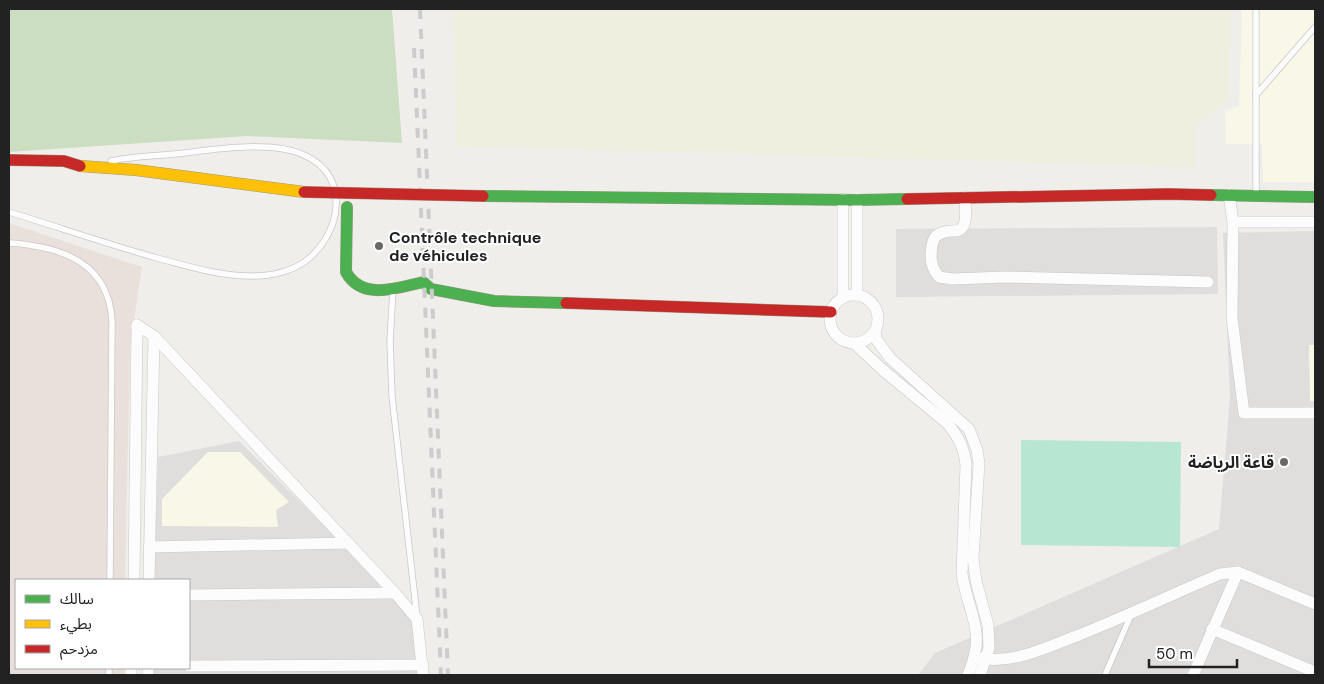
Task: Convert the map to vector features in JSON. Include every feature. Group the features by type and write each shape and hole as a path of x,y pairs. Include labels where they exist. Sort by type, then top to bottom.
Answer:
{"main road":[{"path":"9,160 64,161 85,166 138,170 245,186 341,194 857,200 1168,194 1315,197"},
{"path":"9,170 63,169 85,166"},
{"path":"347,207 346,272 354,286 359,288 393,289 423,282 431,289 494,301 831,312"}],"street":[{"path":"1229,195 1233,222 1232,318 1244,413 1315,413"},
{"path":"965,198 965,223 963,227 960,230 945,232 936,236 932,241 931,260 933,270 939,277 954,279 1005,277 1208,282"},
{"path":"843,298 844,199"},
{"path":"857,200 857,295"},
{"path":"1233,222 1315,222"},
{"path":"875,330 866,340 854,343 846,342 835,333 831,326 831,312 838,301 843,298 857,295 871,302 878,316 875,330 876,338 890,358 969,429 977,450 979,464 973,558 976,581 988,625 989,648 968,675"},
{"path":"134,579 137,325 154,336 418,619 423,670 190,666"},
{"path":"149,579 154,336"},
{"path":"854,343 884,371 947,423 955,432 964,451 966,465 962,562 965,588 976,622 981,658 980,675"},
{"path":"135,494 150,498"},
{"path":"149,547 348,543"},
{"path":"981,658 1009,658 1035,652 1131,614 1220,574 1238,572 1315,604"},
{"path":"1194,675 1212,629 1238,572"},
{"path":"190,595 395,593"},
{"path":"1212,629 1315,672"}],"lane":[{"path":"1256,9 1256,196"},
{"path":"1256,95 1315,27"},
{"path":"9,212 203,270 254,276 290,270 307,260 321,246 331,230 336,210 336,191 330,177 314,161 294,151 238,148 123,159 85,166"},
{"path":"9,244 26,244 46,248 84,264 101,282 109,301 112,322 110,579"},
{"path":"393,289 390,341 392,396 418,619"},
{"path":"1105,675 1131,614"}],"shaded area":[{"path":"1242,9 1315,9 1315,182 1263,182 1262,144 1226,144 1225,111 1239,106"},
{"path":"9,223 142,267 130,347 125,579 15,579 15,669 124,669 124,675 9,675"},
{"path":"1217,227 1218,294 896,297 896,229"},
{"path":"1315,231 1315,675 918,675 935,653 1219,529 1230,398 1223,233"},
{"path":"1309,345 1315,345 1315,401 1310,401"},
{"path":"239,441 415,616 423,675 151,675 151,669 190,669 190,579 154,579 158,457"},
{"path":"208,452 240,452 289,502 276,510 278,527 162,526 162,499"}],"green space":[{"path":"9,9 392,9 402,143 247,136 9,152"},
{"path":"453,9 1231,9 1228,100 1195,126 1196,167 456,146"},
{"path":"1021,440 1181,442 1180,547 1021,545"}],"railway":[{"path":"420,9 448,675"},
{"path":"414,48 441,675"}],"traffic: fast":[{"path":"1211,195 1315,197"},
{"path":"483,196 907,199"},
{"path":"347,207 346,272 361,287 381,290 423,282 431,289 494,301 566,303"}],"traffic: slow":[{"path":"80,166 136,170 304,192"}],"traffic: jam":[{"path":"9,160 64,161 80,166"},
{"path":"304,192 483,196"},
{"path":"907,199 1168,194 1211,195"},
{"path":"566,303 831,312"}],"place":[{"name":"Contrôle technique de véhicules","path":"379,246"},
{"name":"قاعة الرياضة","path":"1284,462"}]}
